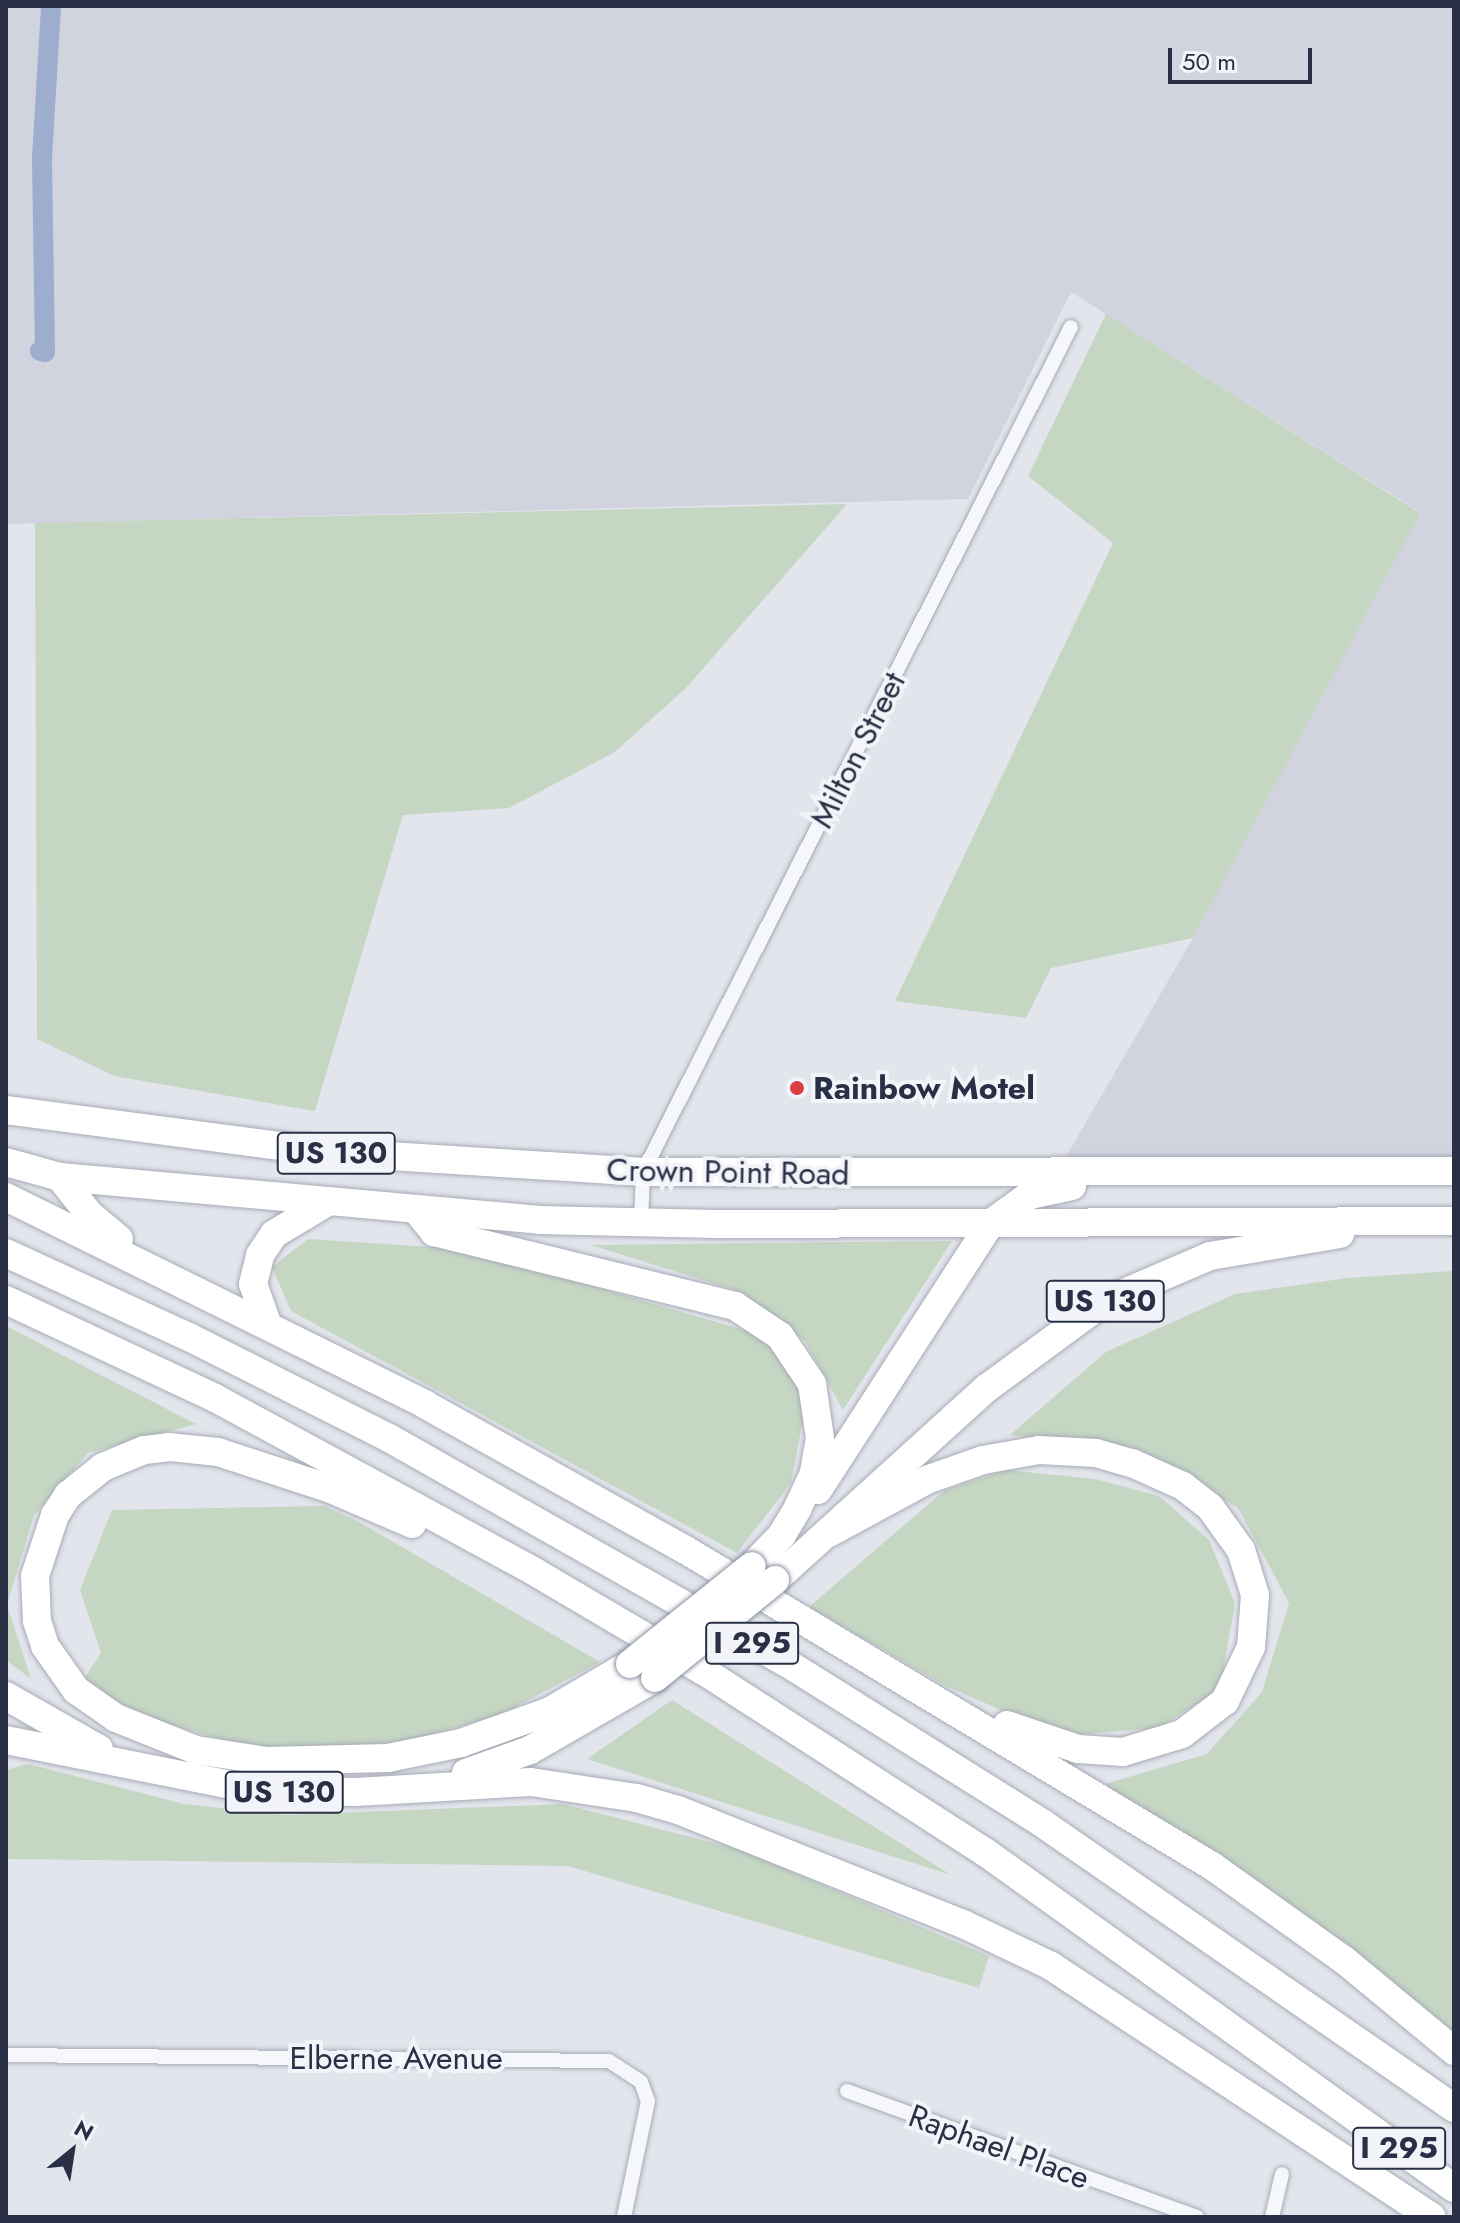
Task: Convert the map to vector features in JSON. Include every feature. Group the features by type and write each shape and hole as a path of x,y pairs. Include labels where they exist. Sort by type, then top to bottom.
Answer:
{"highway":[{"name":"Crown Point Road","path":"6,1110 326,1152 643,1172 1454,1171"},
{"path":"6,1162 60,1177 324,1204 641,1223 1454,1222"},
{"path":"782,1535 816,1493 991,1223 1043,1190 1162,1172"},
{"path":"60,1177 89,1214 163,1272"},
{"path":"6,1197 267,1323 569,1482 911,1683 1247,1890 1454,2051"},
{"path":"267,1323 253,1284 260,1255 274,1234 324,1204"},
{"path":"418,1212 434,1232 721,1302 770,1327 807,1373 820,1422 814,1473 764,1573 630,1664 550,1711 461,1743 388,1758 267,1761 167,1741 95,1705 76,1690 45,1646 34,1599 44,1535 68,1495 122,1458 170,1447 218,1452 331,1489 475,1558 535,1572"},
{"name":"US 130","path":"6,1696 100,1750 164,1773 287,1793 407,1788 487,1768 530,1750 655,1678 764,1573 829,1533 996,1380 1125,1290 1235,1249 1454,1222"},
{"name":"I 295","path":"6,1253 189,1337 389,1438 787,1663 1155,1899 1454,2108"},
{"name":"I 295","path":"6,1300 215,1398 535,1572 722,1682 973,1843 1454,2188"},
{"path":"829,1533 966,1465 1029,1451 1079,1451 1151,1470 1196,1495 1234,1536 1253,1578 1254,1630 1236,1684 1197,1726 1145,1749 1100,1751 1054,1743 911,1683"},
{"path":"6,1740 164,1773"},
{"path":"407,1788 531,1782 637,1798 745,1834 963,1924 1091,1990 1432,2217"}],"street":[{"name":"Milton Street","path":"643,1172 1071,327"},
{"path":"641,1223 643,1172"},
{"name":"Elberne Avenue","path":"6,2055 609,2061 641,2082 648,2101 624,2217"},
{"name":"Raphael Place","path":"847,2091 1197,2217"},
{"path":"1272,2217 1282,2174"}],"shaded area":[{"path":"6,6 1454,6 1454,1171 1057,1172 1193,938 1420,512 1071,292 968,499 6,524"}],"green space":[{"path":"1106,314 1420,513 1193,938 1051,968 1026,1018 895,1001 1113,543 1028,476"},
{"path":"847,504 686,688 615,752 509,808 403,815 315,1111 114,1076 37,1039 35,523"},
{"path":"308,1239 464,1249 761,1335 807,1398 791,1483 737,1553 291,1311 272,1267"},
{"path":"952,1241 843,1410 805,1341 741,1292 591,1245"},
{"path":"1454,1271 1454,2035 1105,1784 1207,1754 1262,1692 1289,1603 1238,1508 1141,1450 1010,1435 1106,1352 1235,1294 1348,1278"},
{"path":"6,1326 196,1424 88,1453 34,1515 7,1605 31,1679 6,1660"},
{"path":"1006,1470 1095,1479 1159,1496 1209,1540 1235,1603 1220,1689 1158,1728 1059,1736 944,1685 809,1607 945,1490"},
{"path":"324,1506 359,1522 600,1662 500,1715 386,1747 251,1747 126,1713 80,1685 101,1653 80,1590 112,1510"},
{"path":"672,1700 951,1875 587,1759"},
{"path":"28,1764 184,1804 285,1815 563,1804 741,1850 989,1956 979,1988 568,1866 6,1859 6,1770"}],"waterway":[{"path":"40,351 45,352 42,158 51,6"}],"place":[{"name":"Rainbow Motel","path":"797,1088"}]}
